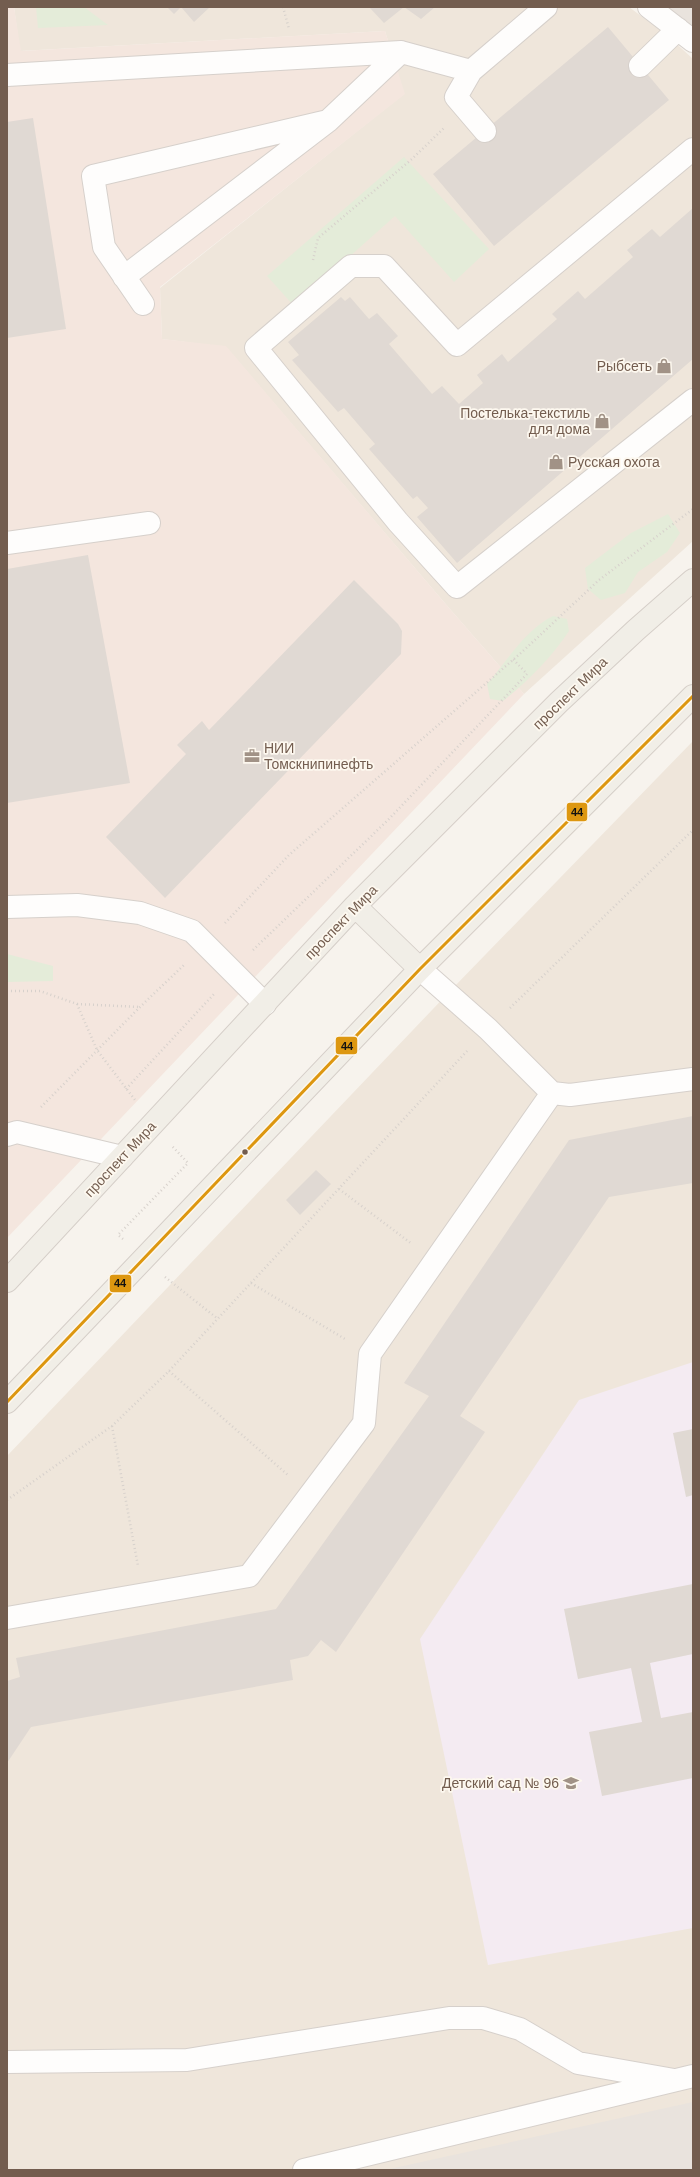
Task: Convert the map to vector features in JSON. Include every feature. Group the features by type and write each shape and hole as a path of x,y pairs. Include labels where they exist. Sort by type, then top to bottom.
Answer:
{"main road":[{"name":"проспект Мира","path":"7,1281 355,906 560,702 636,630 693,580"},
{"path":"7,1402 420,970 693,696"},
{"path":"355,906 420,970"}],"street":[{"path":"485,131 456,97 471,70 546,7"},
{"path":"640,66 685,35 649,7"},
{"path":"7,75 401,52 471,70"},
{"path":"124,277 328,121 401,52"},
{"path":"143,304 104,247 93,176 328,121"},
{"path":"693,149 457,345 384,266 351,266 256,348 398,522 457,587 693,400"},
{"path":"7,543 149,523"},
{"path":"7,907 77,905 140,913 192,931 265,1004"},
{"path":"420,970 488,1029 552,1093 570,1095 693,1078"},
{"path":"7,1618 249,1576 364,1422 370,1354 434,1260 552,1093"},
{"path":"10,1137 122,1157"},
{"path":"7,2062 187,2060 449,2018 482,2018 520,2029 578,2063 684,2078"},
{"path":"304,2170 684,2078"}],"path":[{"path":"283,7 290,32"},
{"path":"301,309 318,238 412,160 450,122"},
{"path":"10,1137 205,944 289,856 513,659 599,580 693,509"},
{"path":"126,1089 233,972 388,820 527,674 513,659"},
{"path":"7,1500 112,1426 169,1371 488,1029 693,830"},
{"path":"7,991 40,991 77,1004 140,1007"},
{"path":"77,1004 97,1050 135,1102"},
{"path":"126,1242 118,1235 188,1163 173,1147"},
{"path":"339,1189 434,1260"},
{"path":"174,1283 218,1319"},
{"path":"251,1283 370,1354"},
{"path":"169,1371 311,1494"},
{"path":"112,1426 143,1594"}],"shaded area":[{"path":"7,7 14,7 21,51 385,31 405,94 160,287 162,339 226,346 524,694 7,1238"},
{"path":"14,7 629,7 669,37 693,59 693,541 524,694 226,347 162,339 160,288 404,94 385,31 20,51"},
{"path":"649,7 693,7 693,41"},
{"path":"693,741 693,2144 576,2170 7,2170 7,1456 453,988"},
{"name":"Детский сад № 96","path":"693,1362 693,1928 488,1965 420,1639 579,1400"},
{"path":"693,2102 693,2170 385,2170"}],"green space":[{"path":"36,7 84,7 108,25 38,28"},
{"path":"404,157 489,249 454,282 395,216 294,306 267,276"},
{"path":"668,514 680,533 667,552 638,572 625,593 601,600 588,589 585,568 631,533"},
{"path":"553,616 567,619 569,631 555,651 539,669 503,701 490,699 487,684 525,637"},
{"path":"7,954 53,966 53,981 7,982"}],"building":[{"path":"167,7 181,7 174,14"},
{"path":"181,7 210,7 194,22"},
{"path":"369,7 404,7 384,23"},
{"path":"404,7 435,7 421,19"},
{"path":"608,27 669,100 494,246 433,174"},
{"path":"33,118 66,329 7,338 7,122"},
{"path":"693,208 693,359 457,563 417,517 428,508 417,496 413,499 369,449 375,444 344,408 338,412 292,360 299,355 288,342 341,297 345,301 350,297 369,319 377,313 398,336 389,344 432,394 442,386 459,404 483,383 477,375 502,354 508,362 557,319 552,314 578,291 585,299 633,257 627,250 652,229 660,237"},
{"path":"88,555 130,783 7,803 7,569"},
{"path":"354,580 398,624 402,631 401,654 165,898 106,837 186,754 177,745 202,721 209,730"},
{"path":"693,1116 693,1183 609,1197 460,1416 485,1432 336,1652 321,1640 308,1656 290,1660 293,1680 31,1727 7,1763 7,1681 20,1677 16,1658 276,1609 429,1396 404,1383 569,1140"},
{"path":"316,1170 331,1184 300,1215 286,1200"},
{"path":"693,1429 693,1495 686,1497 673,1433"},
{"path":"693,1584 693,1654 650,1663 661,1718 693,1712 693,1778 602,1796 589,1732 642,1722 631,1668 578,1679 564,1609"}],"transit line":[{"name":"44","path":"7,1402 420,969 693,696"}],"place":[{"name":"Рыбсеть","path":"664,366"},
{"name":"Постелька-текстиль для дома","path":"602,421"},
{"name":"Русская охота","path":"556,462"},
{"name":"НИИ Томскнипинефть","path":"252,756"},
{"name":"Детский сад № 96","path":"571,1783"}]}
